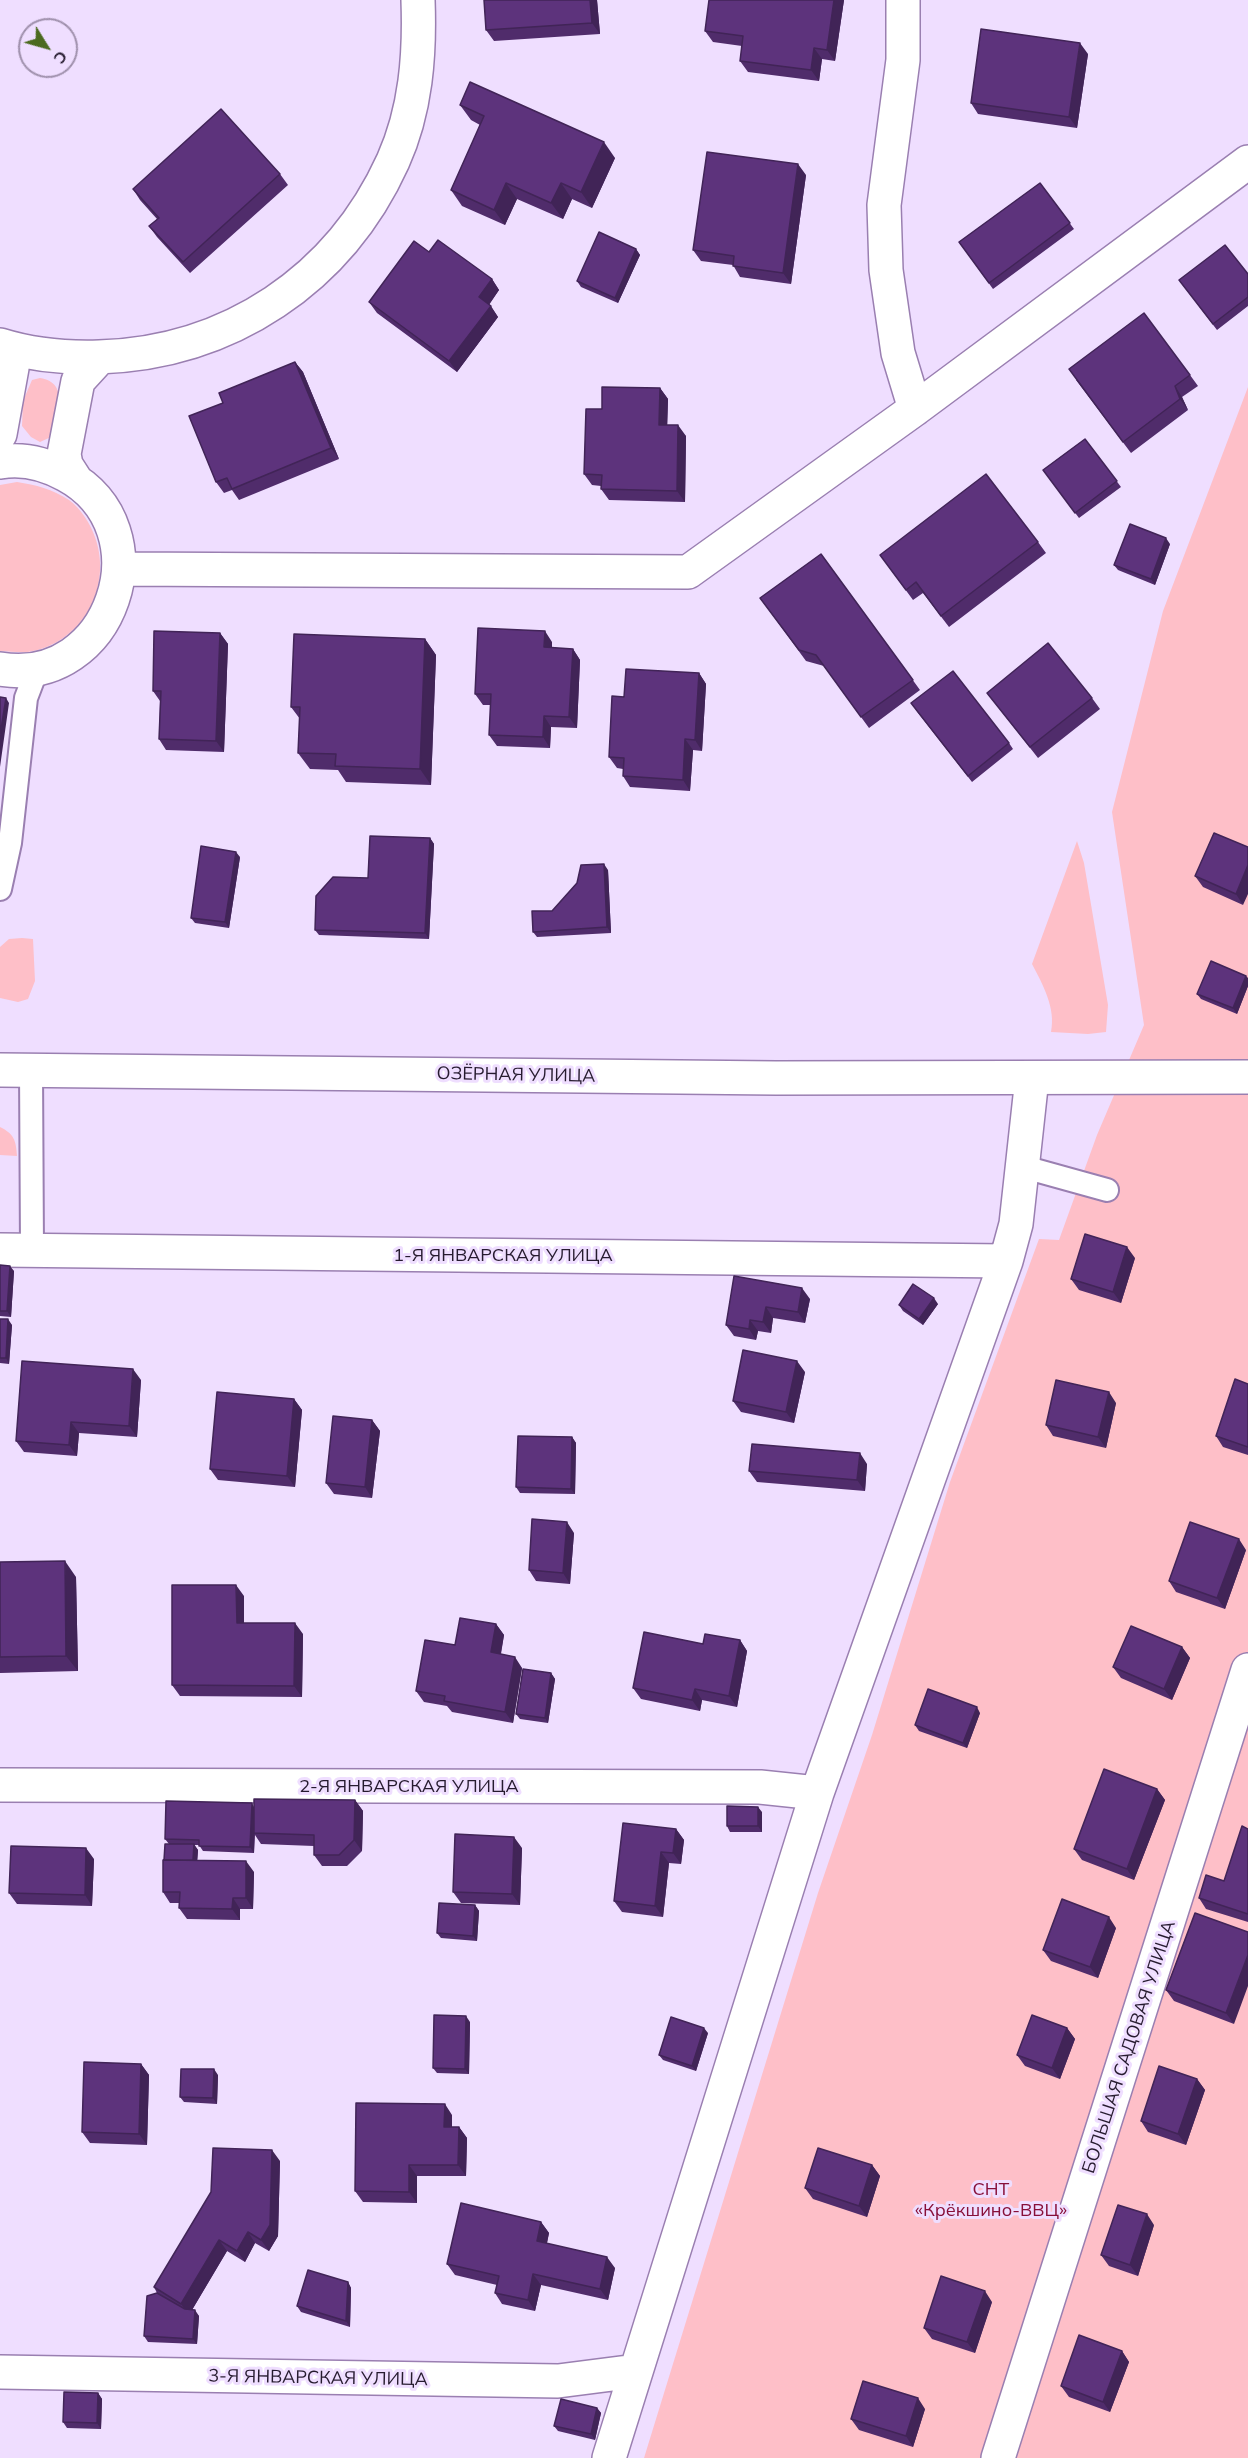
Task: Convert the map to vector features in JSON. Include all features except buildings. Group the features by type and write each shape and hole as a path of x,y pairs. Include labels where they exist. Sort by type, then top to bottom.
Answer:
{"street":[{"path":"2,345 17,350 74,358 131,356 187,345 240,323 289,293 331,255 366,210 394,160 411,105 420,49 418,0"},
{"path":"903,0 903,60 884,205 886,270 898,353 915,409"},
{"path":"120,569 688,572 915,409 1248,162"},
{"path":"0,434 12,368 2,345"},
{"path":"0,669 11,671 37,669 63,659 86,643 98,629 116,597 120,569 117,543 109,518 94,497 75,479 66,465 64,454 78,381 100,357"},
{"path":"0,462 31,462 54,468 75,479"},
{"name":"ОЗЁРНАЯ УЛИЦА","path":"16,1070 764,1077 1248,1077"},
{"path":"609,2458 817,1793 1006,1260 1016,1224 1032,1078"},
{"name":"1-Я ЯНВАРСКАЯ УЛИЦА","path":"16,1250 1006,1260"},
{"name":"БОЛЬШАЯ САДОВАЯ УЛИЦА","path":"998,2458 1248,1670"},
{"name":"2-Я ЯНВАРСКАЯ УЛИЦА","path":"0,1785 748,1787 817,1793"},
{"name":"3-Я ЯНВАРСКАЯ УЛИЦА","path":"0,2372 558,2381 636,2371"}],"lane":[{"path":"0,889 10,843 26,698 37,669"},
{"path":"16,1070 16,1250"},
{"path":"1024,1167 1107,1190"}],"green space":[{"path":"40,378 56,386 59,401 51,437 40,442 31,437 22,426 23,401 32,380"},
{"name":"СНТ «Крёкшино-ВВЦ»","path":"1248,387 1248,2458 644,2458 818,1893 872,1735 950,1482 1039,1239 1059,1240 1097,1135 1144,1025 1112,812 1163,611"},
{"path":"17,482 50,490 69,500 91,527 100,556 100,575 96,593 78,625 64,638 47,647 28,652 0,651 0,485"},
{"path":"1077,841 1084,863 1108,1005 1106,1032 1088,1034 1051,1032 1050,1005 1032,964"},
{"path":"9,939 33,939 35,981 28,999 18,1002 0,998 0,947"},
{"path":"0,1127 13,1138 17,1156 0,1155"}]}
